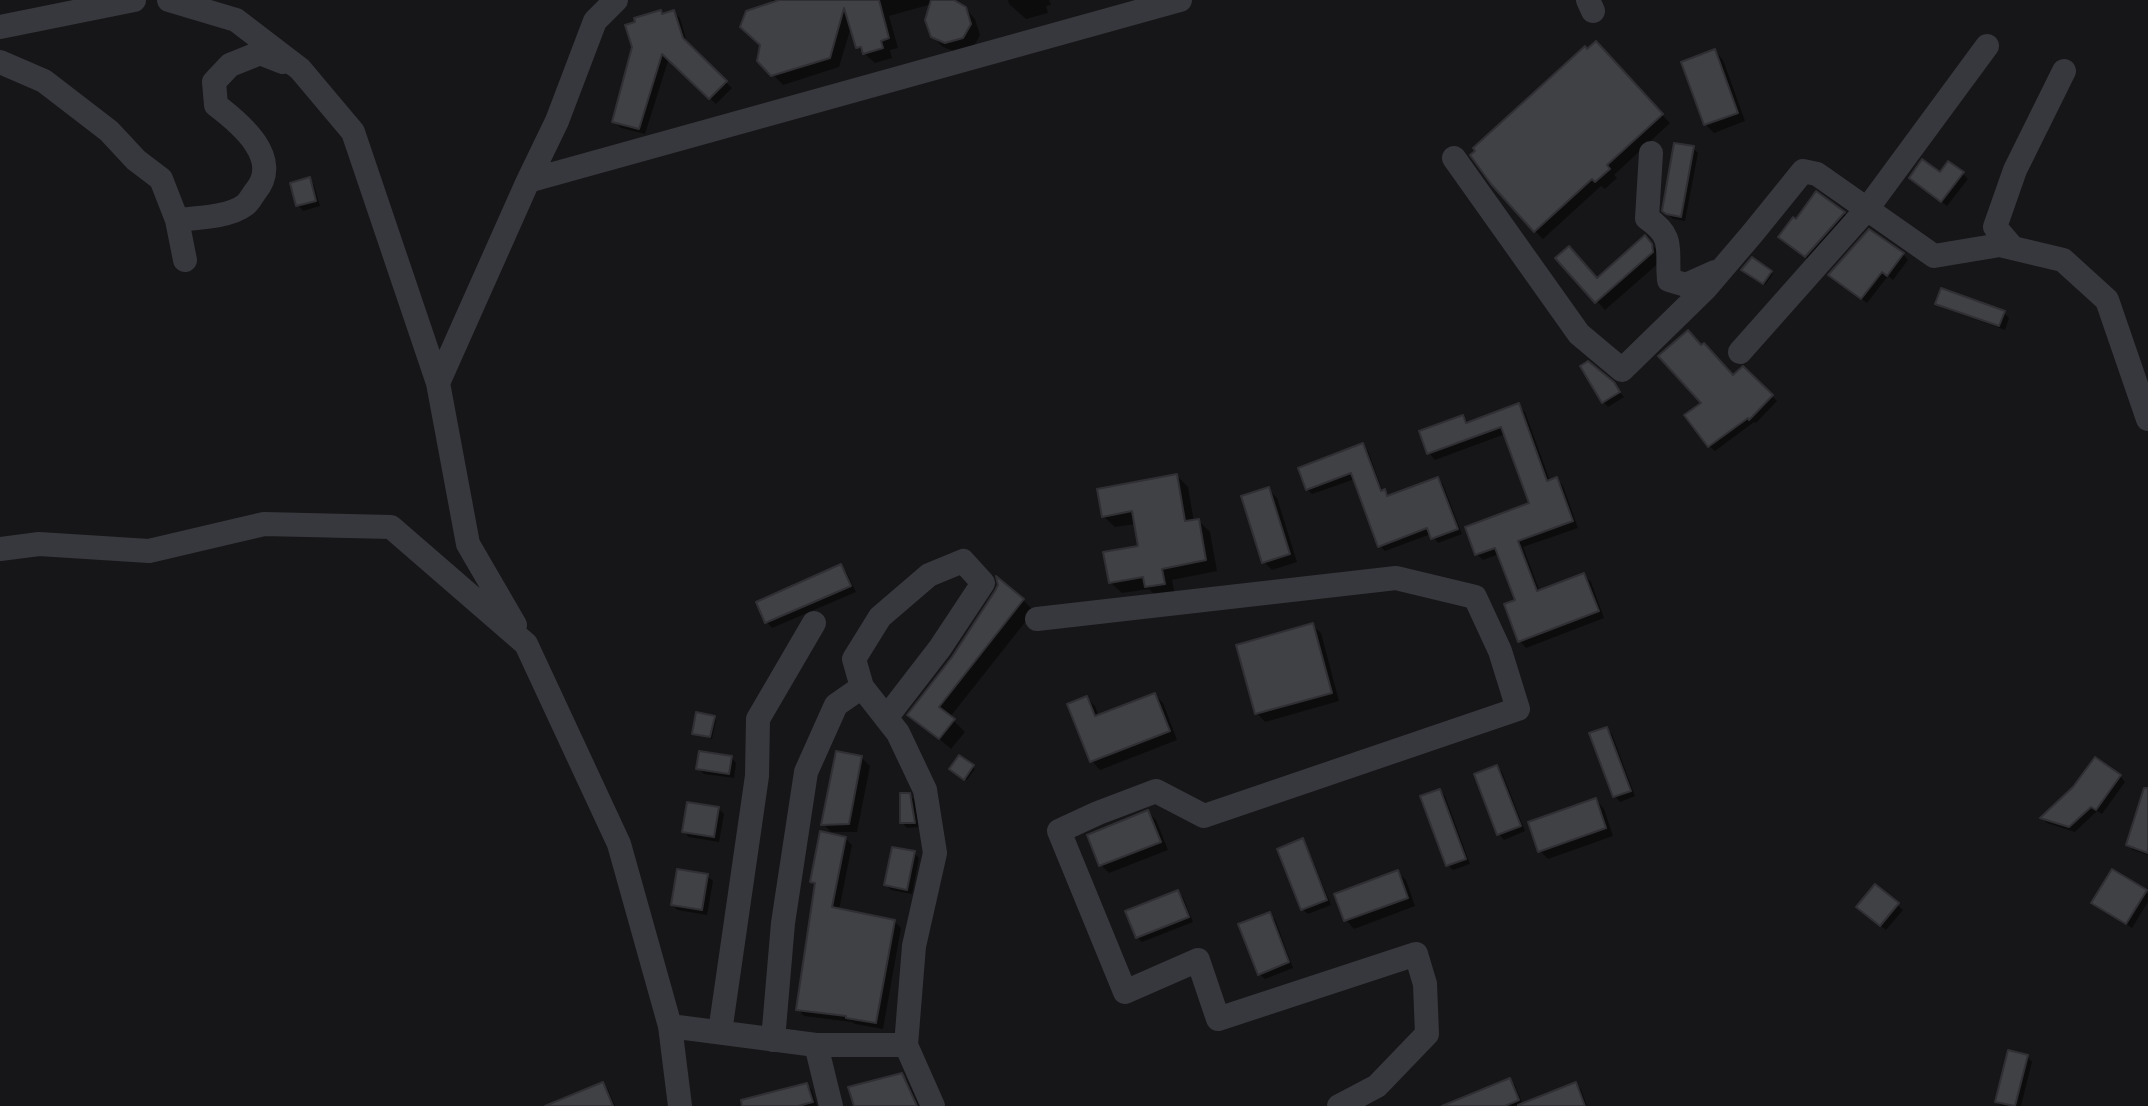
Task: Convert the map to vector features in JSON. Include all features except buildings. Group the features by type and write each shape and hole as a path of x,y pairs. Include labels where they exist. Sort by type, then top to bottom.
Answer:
{"street":[{"path":"0,27 134,0"},
{"path":"169,0 236,20 300,69 354,132 438,383 468,544 526,644 620,844 670,1026 680,1106"},
{"path":"438,383 557,121 595,21 616,0"},
{"path":"528,181 1180,0"},
{"path":"1740,352 1867,209 1986,46"},
{"path":"177,220 218,215 245,205 261,186 264,164 254,139 216,105 214,82 230,65 260,53 300,69"},
{"path":"0,62 44,81 109,131 136,160 161,178 177,220 185,260"},
{"path":"2013,248 1995,228 2015,170 2064,71"},
{"path":"1651,153 1647,218 1660,227 1669,245 1669,280 1686,285 1723,269"},
{"path":"1454,158 1579,334 1622,370 1705,289 1802,171 1817,174 1934,256 2000,245 2063,260 2108,300 2148,419"},
{"path":"0,549 39,544 149,551 264,524 391,527 526,644"},
{"path":"886,718 940,648 983,583 963,561 929,575 880,617 854,659 862,687 886,718 898,733 925,790 935,853 914,946 906,1045 933,1106"},
{"path":"1037,619 1396,578 1475,597 1500,651 1518,709 1204,816 1156,791 1059,831 1125,992 1198,960 1218,1019 1416,954 1425,985 1427,1034 1377,1086 1339,1106"},
{"path":"720,1032 757,776 758,719 814,623"},
{"path":"773,1040 783,923 806,772 836,705 862,687"},
{"path":"670,1026 816,1045 906,1045"},
{"path":"816,1045 831,1106"}]}
